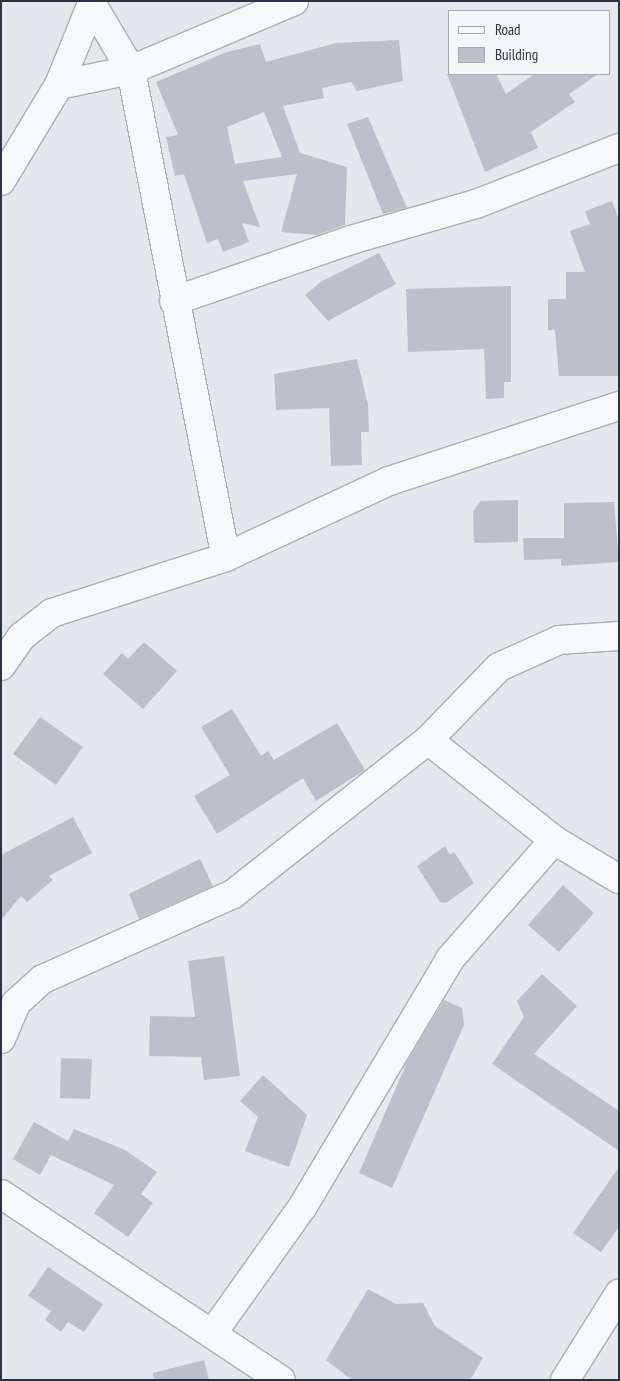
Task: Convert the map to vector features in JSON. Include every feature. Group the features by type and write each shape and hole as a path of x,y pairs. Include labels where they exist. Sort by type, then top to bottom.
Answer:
{"street":[{"path":"59,85 131,70 294,1"},
{"path":"93,4 131,70 174,302 226,557"},
{"path":"1,181 59,85 93,4"},
{"path":"174,302 351,240 476,204 619,148"},
{"path":"1,666 21,637 52,613 226,557 389,481 619,406"},
{"path":"1,1039 16,1003 43,979 233,894 428,740 499,667 559,640 619,636"},
{"path":"428,740 554,840 619,879"},
{"path":"212,1334 303,1206 450,959 554,840"},
{"path":"1,1194 281,1380"},
{"path":"565,1380 619,1294"}],"building":[{"path":"399,40 403,81 357,91 351,82 322,88 324,98 283,106 300,153 347,167 345,225 317,235 281,232 297,174 243,181 260,227 242,223 249,242 223,252 218,239 207,243 184,174 175,176 166,137 178,135 156,82 227,52 260,44 266,62 336,43","holes":["264,112 282,157 235,164 227,127"]},
{"path":"447,74 496,75 506,94 533,75 597,75 569,94 575,102 531,132 538,148 485,172"},
{"path":"368,117 407,208 383,214 347,124"},
{"path":"612,201 619,220 619,376 559,376 555,330 548,330 548,299 566,299 566,272 585,272 570,231 590,224 585,211"},
{"path":"379,253 396,284 328,321 305,295 322,281"},
{"path":"511,286 511,382 504,382 504,398 486,399 484,349 408,352 406,289"},
{"path":"357,359 368,405 369,432 361,432 362,465 331,466 329,408 276,410 274,374"},
{"path":"518,500 518,542 474,543 473,512 480,501"},
{"path":"614,502 619,562 561,566 561,559 524,560 523,538 564,538 564,503"},
{"path":"144,642 177,671 143,709 103,674 122,653 128,659"},
{"path":"232,709 261,756 268,751 274,760 337,723 365,770 316,801 303,778 217,834 194,796 230,775 201,727"},
{"path":"40,717 83,747 56,785 13,754"},
{"path":"73,817 92,853 49,876 53,880 27,902 21,896 1,920 1,855"},
{"path":"445,846 450,855 454,852 474,883 446,903 440,902 417,866"},
{"path":"200,859 213,886 139,919 129,894"},
{"path":"563,885 594,913 559,952 528,925"},
{"path":"224,956 240,1076 204,1080 201,1057 149,1056 150,1016 195,1017 188,961"},
{"path":"542,974 577,1006 534,1054 619,1111 619,1151 492,1064 524,1017 517,1001"},
{"path":"444,1000 462,1008 464,1025 392,1188 359,1173 408,1060"},
{"path":"61,1058 92,1059 90,1099 60,1098"},
{"path":"263,1075 307,1115 289,1167 245,1151 258,1117 240,1101"},
{"path":"34,1122 68,1141 74,1129 125,1150 157,1172 141,1194 153,1203 128,1237 94,1213 114,1185 51,1155 40,1175 13,1159"},
{"path":"619,1167 619,1227 601,1252 573,1233"},
{"path":"48,1267 103,1304 84,1332 68,1322 61,1332 45,1320 51,1311 28,1296"},
{"path":"368,1289 396,1304 423,1303 435,1326 483,1358 470,1380 352,1380 326,1360"},
{"path":"204,1360 209,1380 154,1380 153,1373"}]}
